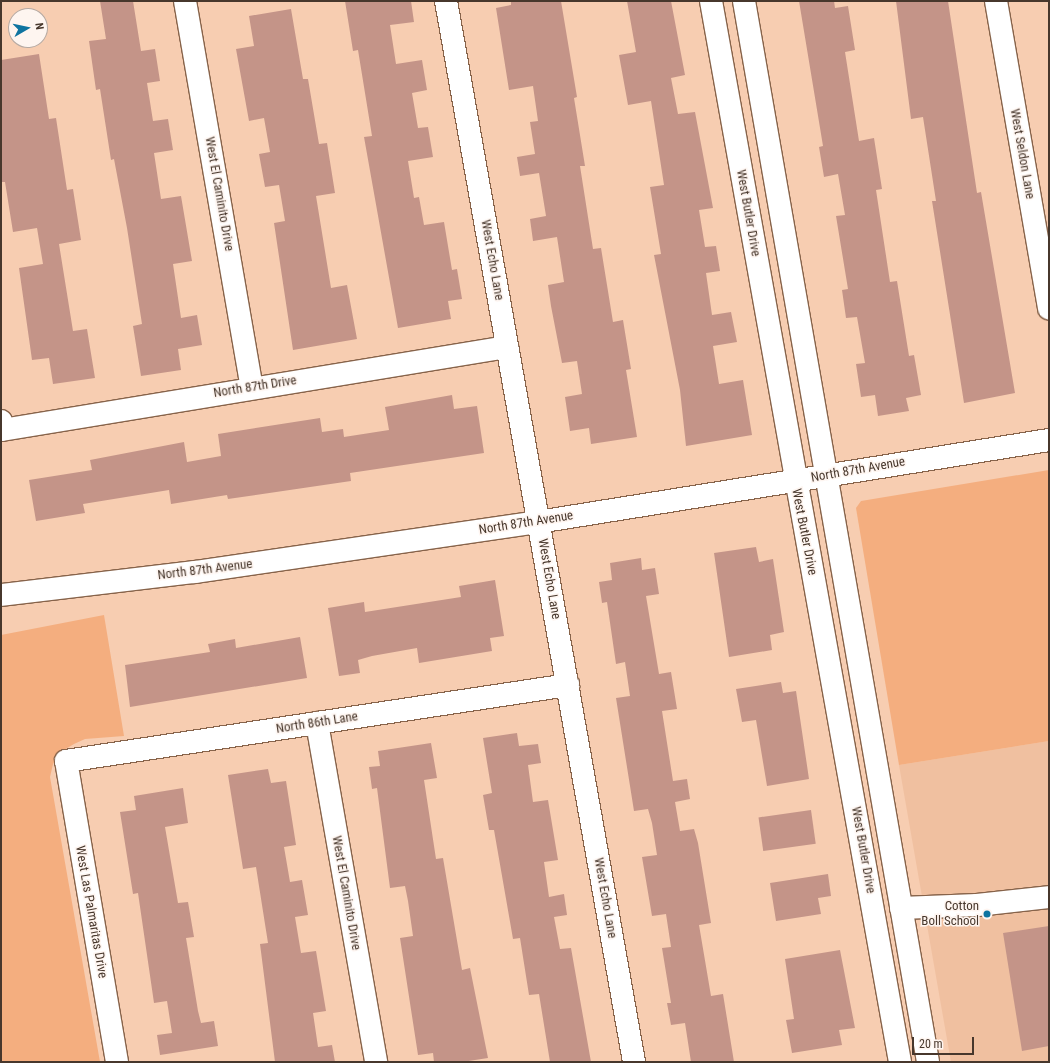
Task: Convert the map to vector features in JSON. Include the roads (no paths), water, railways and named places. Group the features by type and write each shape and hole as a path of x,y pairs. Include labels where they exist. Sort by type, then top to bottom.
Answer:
{"street":[{"name":"West El Caminito Drive","path":"185,1 252,387"},
{"name":"West Echo Lane","path":"446,1 634,1062"},
{"name":"West Butler Drive","path":"711,1 794,481 900,1062"},
{"path":"744,1 928,1062"},
{"name":"West Seldon Lane","path":"996,1 1049,308"},
{"name":"North 87th Drive","path":"2,426 507,347"},
{"name":"North 87th Avenue","path":"1,595 195,572 538,522 1049,440"},
{"name":"North 86th Lane","path":"66,761 568,685"},
{"name":"West El Caminito Drive","path":"317,723 376,1062"},
{"name":"West Las Palmaritas Drive","path":"66,761 117,1062"},
{"path":"901,908 977,905 1049,897"}],"place":[{"name":"Cotton Boll School","path":"987,914"}]}
